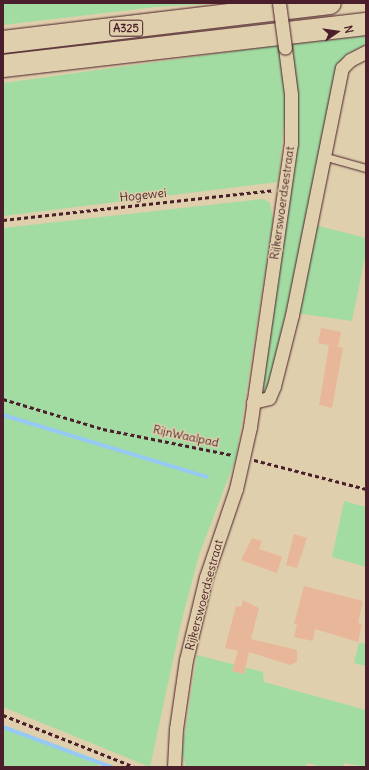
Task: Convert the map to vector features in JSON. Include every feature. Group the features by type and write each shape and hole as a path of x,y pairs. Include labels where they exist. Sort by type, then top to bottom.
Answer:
{"highway":[{"name":"A325","path":"3,42 330,3"},
{"name":"A325","path":"3,66 366,24"}],"street":[{"name":"Rijkerswoerdsestraat","path":"174,767 176,729 186,660 206,577 236,489 243,457 253,402 285,188 291,144 291,94 279,3"},
{"path":"253,402 269,398 274,386 292,315 342,68 350,60 366,52"}],"lane":[{"path":"323,156 366,168"}],"path":[{"name":"Hogewei","path":"3,220 285,188"},
{"name":"RijnWaalpad","path":"3,399 103,429 243,457 366,489"},
{"path":"3,715 135,767"}],"green space":[{"path":"3,3 227,3 156,7 3,25"},
{"path":"366,36 366,45 348,53 341,61 271,388 264,392 260,386 298,131 292,44"},
{"path":"279,45 286,106 278,182 3,216 3,83"},
{"path":"263,199 270,203 273,219 236,458 199,555 181,623 150,767 3,707 3,228"},
{"path":"315,225 366,238 366,251 352,321 296,313"},
{"path":"344,501 366,507 366,567 332,557"},
{"path":"359,643 366,644 366,666 354,663"},
{"path":"197,655 263,672 264,682 366,710 366,767 344,763 343,767 322,767 307,763 306,767 186,767 182,752"},
{"path":"3,728 99,763 97,767 3,767"}],"building":[{"path":"321,328 341,332 338,347 318,343"},
{"path":"329,345 343,348 332,408 319,405"},
{"path":"294,534 307,538 297,568 286,565"},
{"path":"252,538 262,541 259,549 282,557 277,573 241,560"},
{"path":"304,586 363,601 358,623 362,624 358,642 315,629 313,641 294,637 297,624 294,624"},
{"path":"243,600 259,608 251,639 297,650 297,662 290,665 249,652 244,674 232,671 238,651 225,648 236,606 241,607"}],"waterway":[{"path":"3,415 207,477"},
{"path":"3,727 111,767"}]}
